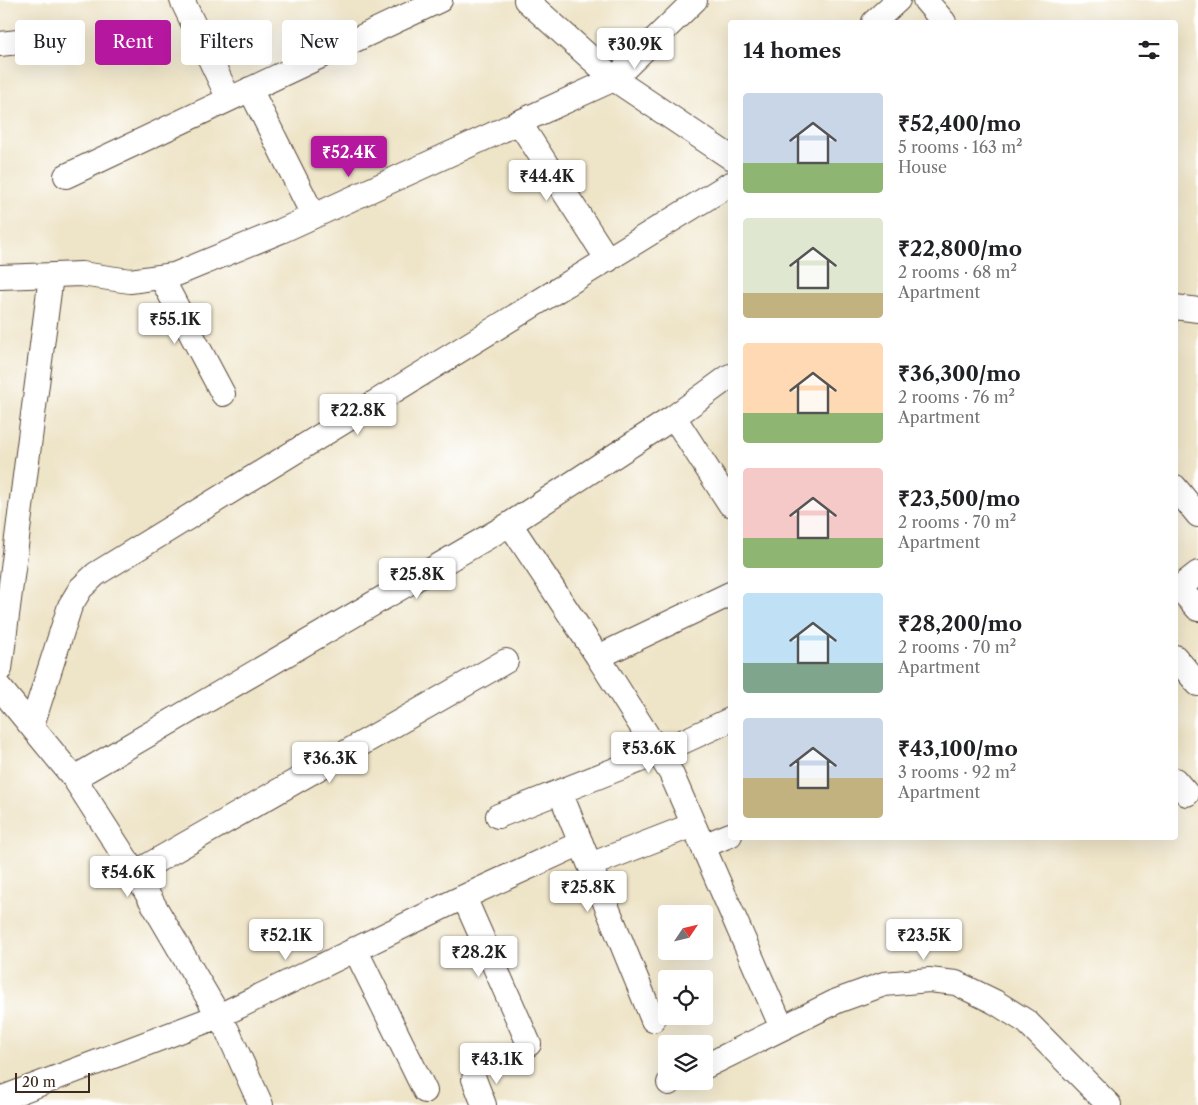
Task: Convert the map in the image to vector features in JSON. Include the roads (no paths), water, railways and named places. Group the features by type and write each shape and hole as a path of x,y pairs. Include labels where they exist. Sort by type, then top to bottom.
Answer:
{"street":[{"path":"182,0 229,99"},
{"path":"66,176 440,0"},
{"path":"526,0 614,79 728,156"},
{"path":"0,277 81,274 130,281 174,275 313,215 614,79 695,0"},
{"path":"876,20 898,0"},
{"path":"926,0 942,20"},
{"path":"0,44 15,42"},
{"path":"250,90 313,215"},
{"path":"518,122 608,260"},
{"path":"32,725 70,606 81,588 96,574 728,185"},
{"path":"0,669 9,528 51,276"},
{"path":"161,277 223,394"},
{"path":"1178,307 1198,310"},
{"path":"74,778 510,524 674,417 728,377"},
{"path":"674,417 728,501"},
{"path":"1178,491 1198,514"},
{"path":"510,524 598,657 671,773 782,1028"},
{"path":"1178,588 1198,573"},
{"path":"1178,590 1198,609"},
{"path":"598,657 728,595"},
{"path":"136,873 506,661"},
{"path":"1178,661 1198,684"},
{"path":"0,688 74,778 136,873 219,1016 258,1104"},
{"path":"498,816 658,753 728,721"},
{"path":"560,792 653,1020"},
{"path":"590,865 694,825"},
{"path":"703,846 728,836"},
{"path":"0,1099 219,1016 355,949 580,843"},
{"path":"464,897 529,1044"},
{"path":"355,949 425,1091"},
{"path":"713,1063 837,1001 884,984 929,980 956,983 995,1002 1027,1022 1109,1105"},
{"path":"474,1079 484,1105"}]}
